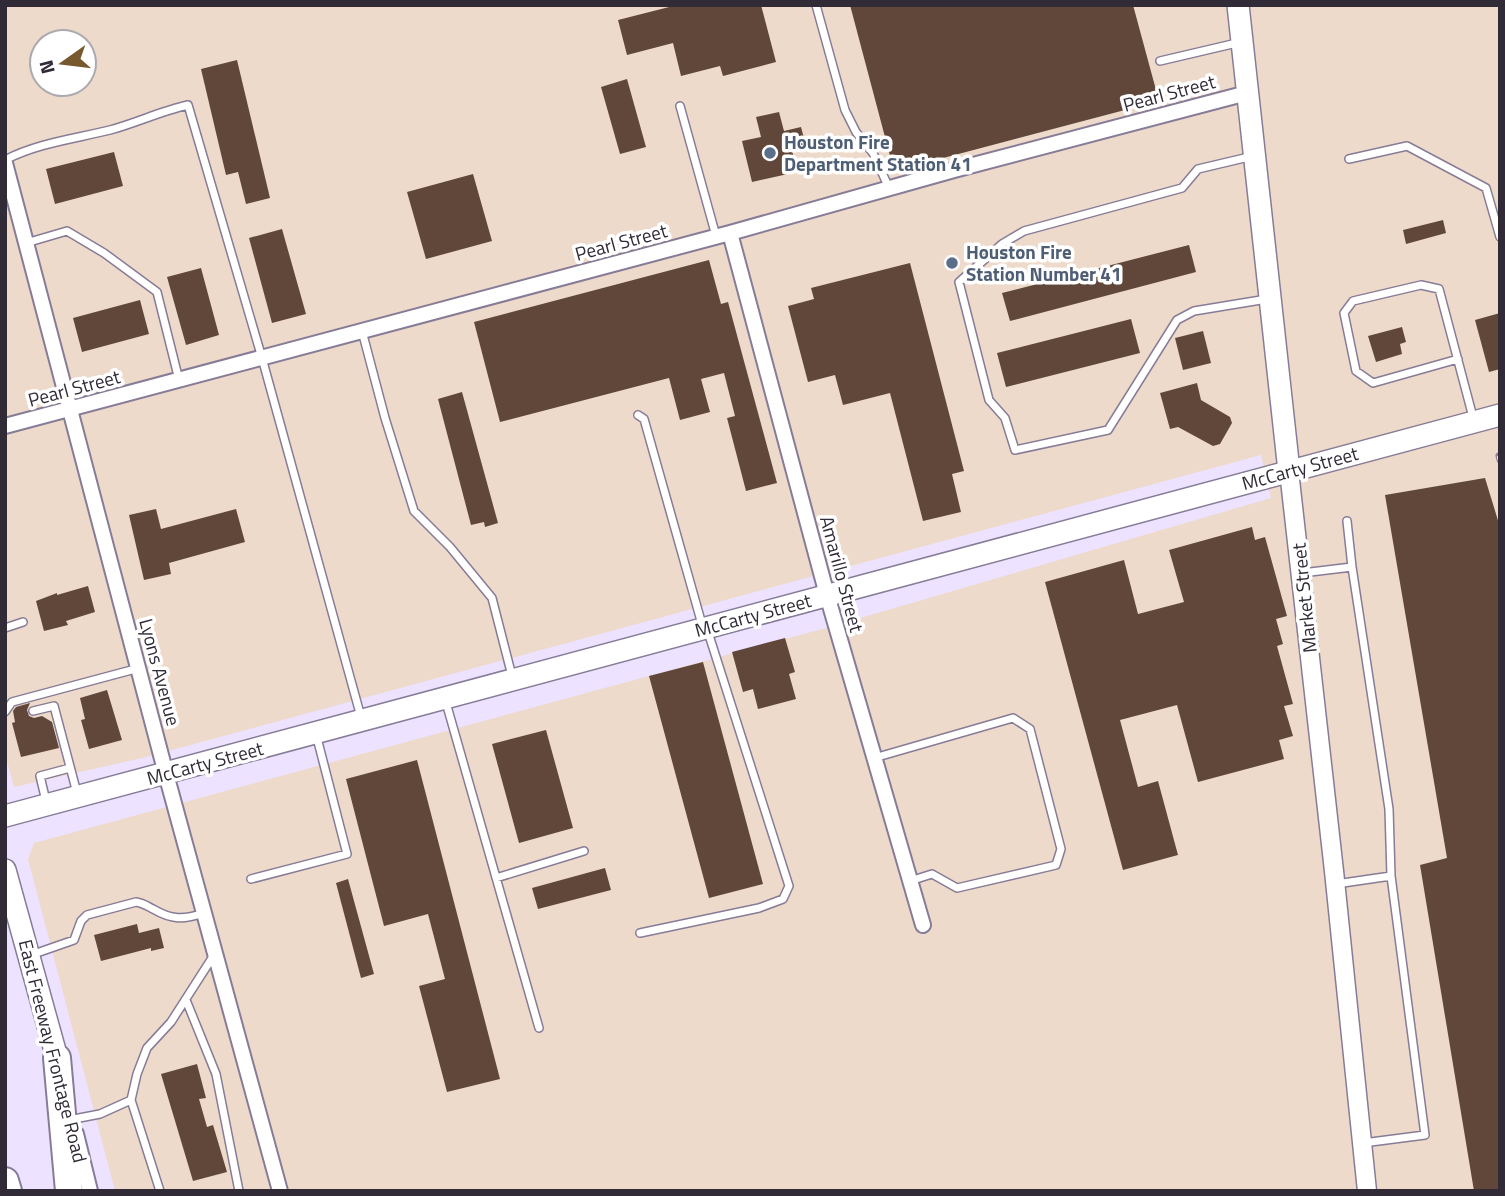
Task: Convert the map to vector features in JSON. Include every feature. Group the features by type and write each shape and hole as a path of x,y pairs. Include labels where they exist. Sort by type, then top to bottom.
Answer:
{"highway":[{"path":"57,1058 69,1191"},
{"path":"5,1181 8,1191"}],"main road":[{"name":"Market Street","path":"1238,5 1289,471"},
{"name":"McCarty Street","path":"5,816 1500,415"},
{"name":"East Freeway Frontage Road","path":"5,870 12,911 30,956 57,1058"}],"street":[{"name":"Pearl Street","path":"5,426 1247,93"},
{"name":"Lyons Avenue","path":"5,161 166,774 280,1191"},
{"name":"Amarillo Street","path":"723,234 923,925"},
{"name":"Market Street","path":"1289,471 1336,884 1367,1191"},
{"name":"East Freeway Frontage Road","path":"57,1058 74,1119 77,1146 89,1191"}],"lane":[{"path":"816,5 845,110 856,132 878,162 889,188"},
{"path":"1160,61 1241,41"},
{"path":"5,161 28,148 110,130 167,109 188,105 262,358 362,721"},
{"path":"680,106 723,234"},
{"path":"1349,159 1407,146 1486,188 1500,237"},
{"path":"1254,156 1198,169 1182,188 1024,231 1002,244 959,282 989,400 1005,418 1015,450 1108,429 1177,320 1194,311 1271,299"},
{"path":"26,243 67,231 104,253 157,292 179,380"},
{"path":"1458,359 1373,383 1356,371 1344,313 1353,301 1421,285 1438,289 1458,359 1474,421"},
{"path":"362,331 414,511 450,547 492,598 513,680"},
{"path":"638,415 644,419 705,628 789,886 783,899 759,908 640,933"},
{"path":"1347,521 1389,809 1391,876 1426,1135 1362,1143"},
{"path":"1301,573 1352,567"},
{"path":"5,628 23,622"},
{"path":"8,714 12,702 139,668"},
{"path":"50,692 79,797"},
{"path":"444,699 539,1028"},
{"path":"33,711 54,706"},
{"path":"874,758 1013,718 1030,729 1061,849 1056,865 957,888 932,874 910,881"},
{"path":"251,879 347,855 316,734"},
{"path":"47,805 40,776 70,768"},
{"path":"496,878 584,851"},
{"path":"1336,884 1391,876"},
{"path":"30,956 74,940 81,921 87,915 136,902 170,918 186,919 205,913"},
{"path":"160,1191 131,1100 137,1074 148,1048 171,1022 216,953"},
{"path":"186,1000 216,1074 239,1191"},
{"path":"74,1119 100,1114 131,1100"}],"shaded area":[{"path":"5,5 1500,5 1500,1191 115,1191 28,859 34,843 826,628 1271,498 1261,455 142,758 14,787 5,754"}],"building":[{"path":"677,5 761,5 776,62 723,76 720,66 681,76 673,43 627,55 618,20"},
{"path":"850,5 1133,5 1159,101 894,171"},
{"path":"237,60 270,198 246,204 238,172 226,175 201,69"},
{"path":"627,79 646,147 620,154 601,87"},
{"path":"779,112 784,131 801,127 806,146 792,150 797,172 752,182 742,141 761,137 756,117"},
{"path":"114,152 123,186 55,204 46,169"},
{"path":"473,174 492,241 426,259 407,192"},
{"path":"1443,220 1446,233 1406,244 1403,230"},
{"path":"282,229 306,314 272,323 249,238"},
{"path":"1189,245 1196,272 1010,321 1002,293"},
{"path":"709,260 721,304 728,302 777,483 746,491 727,418 735,416 724,373 701,379 710,412 680,420 669,378 500,422 474,322"},
{"path":"910,263 964,471 952,474 961,512 923,521 890,393 843,405 835,375 808,382 788,306 814,299 811,288"},
{"path":"201,268 219,335 186,345 167,277"},
{"path":"140,300 149,334 82,352 73,318"},
{"path":"1500,313 1500,369 1489,372 1475,320"},
{"path":"1131,319 1140,353 1006,387 997,353"},
{"path":"1402,327 1406,342 1400,344 1402,354 1376,362 1368,336"},
{"path":"1203,331 1211,363 1183,370 1175,338"},
{"path":"1197,383 1201,400 1230,417 1232,423 1220,444 1213,446 1178,427 1170,429 1160,393"},
{"path":"462,392 498,523 485,527 484,522 471,525 438,399"},
{"path":"1485,478 1500,527 1500,1191 1474,1191 1420,865 1447,858 1385,495"},
{"path":"156,509 161,529 236,509 245,542 169,563 171,574 144,580 129,515"},
{"path":"1252,527 1255,540 1265,537 1287,616 1276,619 1283,644 1277,646 1293,704 1284,706 1293,736 1279,740 1284,759 1198,782 1177,705 1120,720 1138,787 1158,781 1178,855 1123,870 1045,582 1124,560 1138,614 1184,602 1169,550"},
{"path":"88,586 95,612 66,621 68,625 44,631 36,601"},
{"path":"785,638 795,672 789,674 796,699 758,709 753,689 743,692 732,652"},
{"path":"703,662 763,884 709,898 649,676"},
{"path":"107,690 122,740 89,749 81,720 85,719 80,698"},
{"path":"30,703 27,710 29,716 42,716 52,722 59,748 21,757 12,723 15,722 13,711 16,707"},
{"path":"546,730 573,828 519,843 492,744"},
{"path":"417,760 500,1079 447,1092 419,986 445,979 428,914 384,926 346,779"},
{"path":"605,868 611,890 538,909 532,888"},
{"path":"348,879 374,974 361,978 336,883"},
{"path":"137,924 139,933 159,928 164,948 151,951 151,948 101,961 94,935"},
{"path":"197,1064 206,1098 199,1099 207,1127 213,1125 227,1172 193,1181 161,1074"}],"railway":[{"path":"1499,456 1500,460"}],"place":[{"name":"Houston Fire Department Station 41","path":"770,153"},
{"name":"Houston Fire Station Number 41","path":"952,263"}]}
